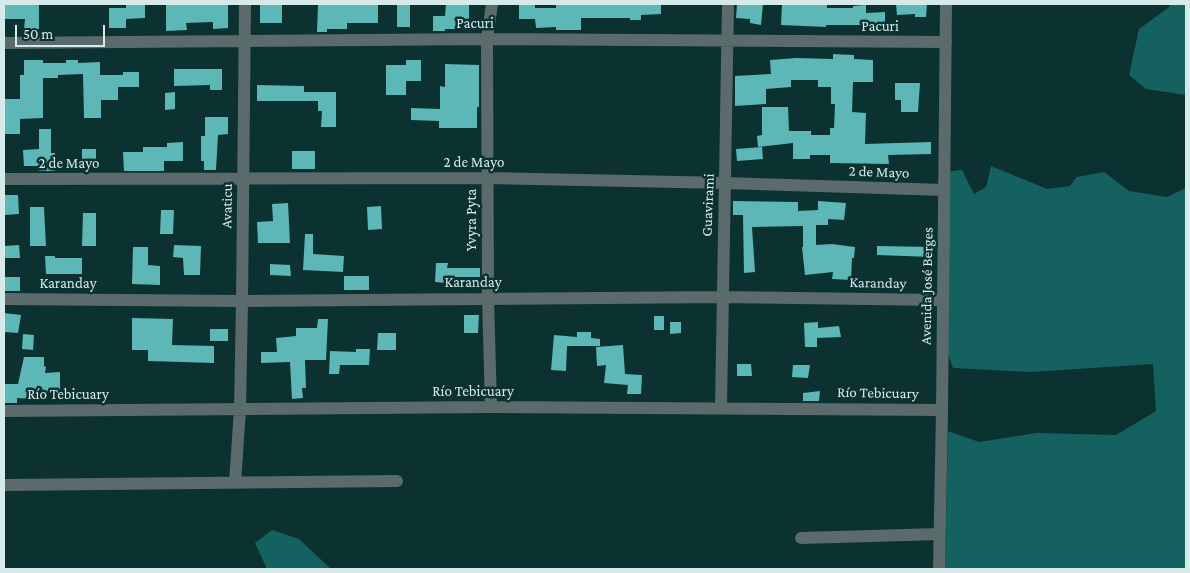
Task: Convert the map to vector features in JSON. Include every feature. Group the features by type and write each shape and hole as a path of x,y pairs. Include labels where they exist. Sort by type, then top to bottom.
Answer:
{"street":[{"name":"Avaticu","path":"235,483 240,409 245,4"},
{"name":"Yvyra Pyta","path":"491,407 488,298 487,39 492,4"},
{"name":"Guavirami","path":"721,408 728,4"},
{"name":"Avenida José Berges","path":"939,569 946,4"},
{"name":"Pacuri","path":"4,43 487,39 946,42"},
{"name":"2 de Mayo","path":"4,179 487,178 944,190"},
{"name":"Karanday","path":"4,299 242,300 722,297 942,300"},
{"name":"Río Tebicuary","path":"4,411 491,407 942,410"},
{"path":"4,485 397,482"},
{"path":"801,538 940,534"}],"shaded area":[{"path":"1171,4 1186,4 1186,95 1146,89 1129,75 1139,29"},
{"path":"991,166 1047,189 1070,186 1077,177 1104,172 1129,191 1167,197 1186,188 1186,569 945,569 948,431 979,442 1037,433 1116,435 1156,411 1153,364 1031,372 953,368 948,355 943,172 962,170 974,194 986,187"},
{"path":"272,530 299,539 331,569 267,569 255,543"}],"building":[{"path":"4,4 39,4 39,29 24,29 25,19 4,19"},
{"path":"126,4 145,4 145,18 126,19 126,28 109,28 109,8 126,8"},
{"path":"166,4 228,4 228,28 213,29 213,22 186,23 187,30 166,31"},
{"path":"260,4 282,4 282,23 260,23"},
{"path":"318,4 378,4 378,23 347,23 347,29 327,29 327,32 317,32"},
{"path":"397,4 410,4 410,27 397,27"},
{"path":"446,4 469,4 469,29 433,31 433,16 445,16"},
{"path":"519,4 535,4 535,8 556,8 556,4 661,4 661,14 641,15 641,20 630,20 630,18 581,18 581,30 556,30 556,27 536,28 535,19 519,19"},
{"path":"737,4 763,4 761,25 750,23 750,19 736,18"},
{"path":"782,4 827,4 827,8 853,8 853,6 866,5 866,13 885,12 885,30 870,31 870,25 826,25 826,27 781,25"},
{"path":"896,4 927,4 926,17 915,17 915,14 897,15"},
{"path":"833,54 854,55 854,59 873,60 873,82 853,82 852,112 866,113 865,144 931,142 931,154 888,155 889,164 830,163 830,155 810,155 810,159 793,159 793,143 758,147 757,136 762,135 762,107 788,107 789,131 811,131 811,135 830,135 830,128 834,128 835,104 831,104 831,87 818,87 818,80 791,80 791,87 766,89 766,104 735,106 735,76 771,74 770,60 796,58 833,59"},
{"path":"24,60 43,60 43,63 66,63 66,60 78,60 78,63 100,62 100,75 123,75 123,72 139,72 139,87 118,87 118,100 101,100 101,118 84,118 83,74 43,78 43,118 20,119 20,134 4,134 4,99 20,99 20,75 24,75"},
{"path":"406,60 421,60 421,81 406,81 406,95 386,95 386,65 406,65"},
{"path":"445,64 479,65 477,128 439,128 439,121 411,120 411,108 440,109 440,86 445,87"},
{"path":"174,69 222,69 222,90 210,90 210,85 174,86"},
{"path":"895,83 920,83 918,112 901,112 901,100 895,100"},
{"path":"257,85 304,86 304,92 336,92 336,127 321,127 322,111 318,111 318,101 257,101"},
{"path":"175,92 175,109 165,110 165,93"},
{"path":"205,117 228,117 228,134 218,135 216,170 204,170 204,161 201,161 201,136 205,136"},
{"path":"39,129 51,129 51,153 55,153 55,171 39,171 39,166 24,166 23,150 39,149"},
{"path":"183,142 183,161 164,161 164,171 124,171 123,152 143,152 143,147 167,147 167,143"},
{"path":"762,147 763,159 737,161 736,149"},
{"path":"82,149 96,149 96,162 82,162"},
{"path":"292,151 315,151 315,169 292,169"},
{"path":"4,195 18,195 19,214 4,215"},
{"path":"733,201 798,202 798,211 818,210 818,201 846,203 844,220 828,219 828,225 816,225 816,245 832,244 855,247 854,258 852,258 851,280 832,279 833,272 805,275 802,247 803,226 752,227 755,272 744,273 743,215 733,215"},
{"path":"288,203 290,243 258,243 257,222 273,221 272,204"},
{"path":"381,206 382,229 368,230 367,207"},
{"path":"30,207 44,207 46,246 30,246"},
{"path":"161,210 174,210 173,234 160,234"},
{"path":"83,213 96,213 96,246 82,246"},
{"path":"305,234 313,234 313,254 344,256 343,272 303,270"},
{"path":"19,245 20,258 4,258 4,246"},
{"path":"174,245 201,246 200,275 184,275 183,258 173,257"},
{"path":"877,246 932,247 932,257 877,255"},
{"path":"133,247 148,247 148,265 160,266 160,285 132,284"},
{"path":"45,256 82,258 82,274 46,274"},
{"path":"436,263 448,263 447,268 480,268 480,277 447,277 447,283 435,282"},
{"path":"270,264 290,265 291,276 270,275"},
{"path":"344,276 369,276 369,290 344,290"},
{"path":"4,277 20,277 20,291 4,291"},
{"path":"4,313 21,315 18,333 4,332"},
{"path":"464,315 479,315 478,333 464,333"},
{"path":"654,316 664,316 664,330 654,330"},
{"path":"132,318 173,319 172,345 214,346 214,363 148,361 148,350 132,350"},
{"path":"318,319 328,319 326,360 305,360 306,388 302,388 303,398 292,399 290,362 261,363 261,352 277,352 276,338 296,336 296,328 317,328"},
{"path":"670,322 681,322 681,333 670,334"},
{"path":"818,322 818,328 839,326 841,337 817,338 817,347 805,347 804,323"},
{"path":"210,329 228,329 228,341 210,341"},
{"path":"577,332 591,332 591,338 600,339 600,346 567,346 566,371 551,370 554,335 577,337"},
{"path":"378,333 396,333 396,350 377,350"},
{"path":"23,334 34,335 33,350 22,349"},
{"path":"623,345 625,374 642,375 641,394 627,394 628,385 604,383 606,365 597,366 596,347"},
{"path":"356,349 370,349 369,365 340,365 339,374 329,374 330,351 356,352"},
{"path":"24,357 44,357 45,373 60,372 60,393 33,394 33,399 17,398 17,403 4,403 4,384 18,384"},
{"path":"737,364 751,364 752,376 737,376"},
{"path":"793,365 810,365 808,378 792,377"},
{"path":"820,391 819,401 803,401 803,393"}]}
